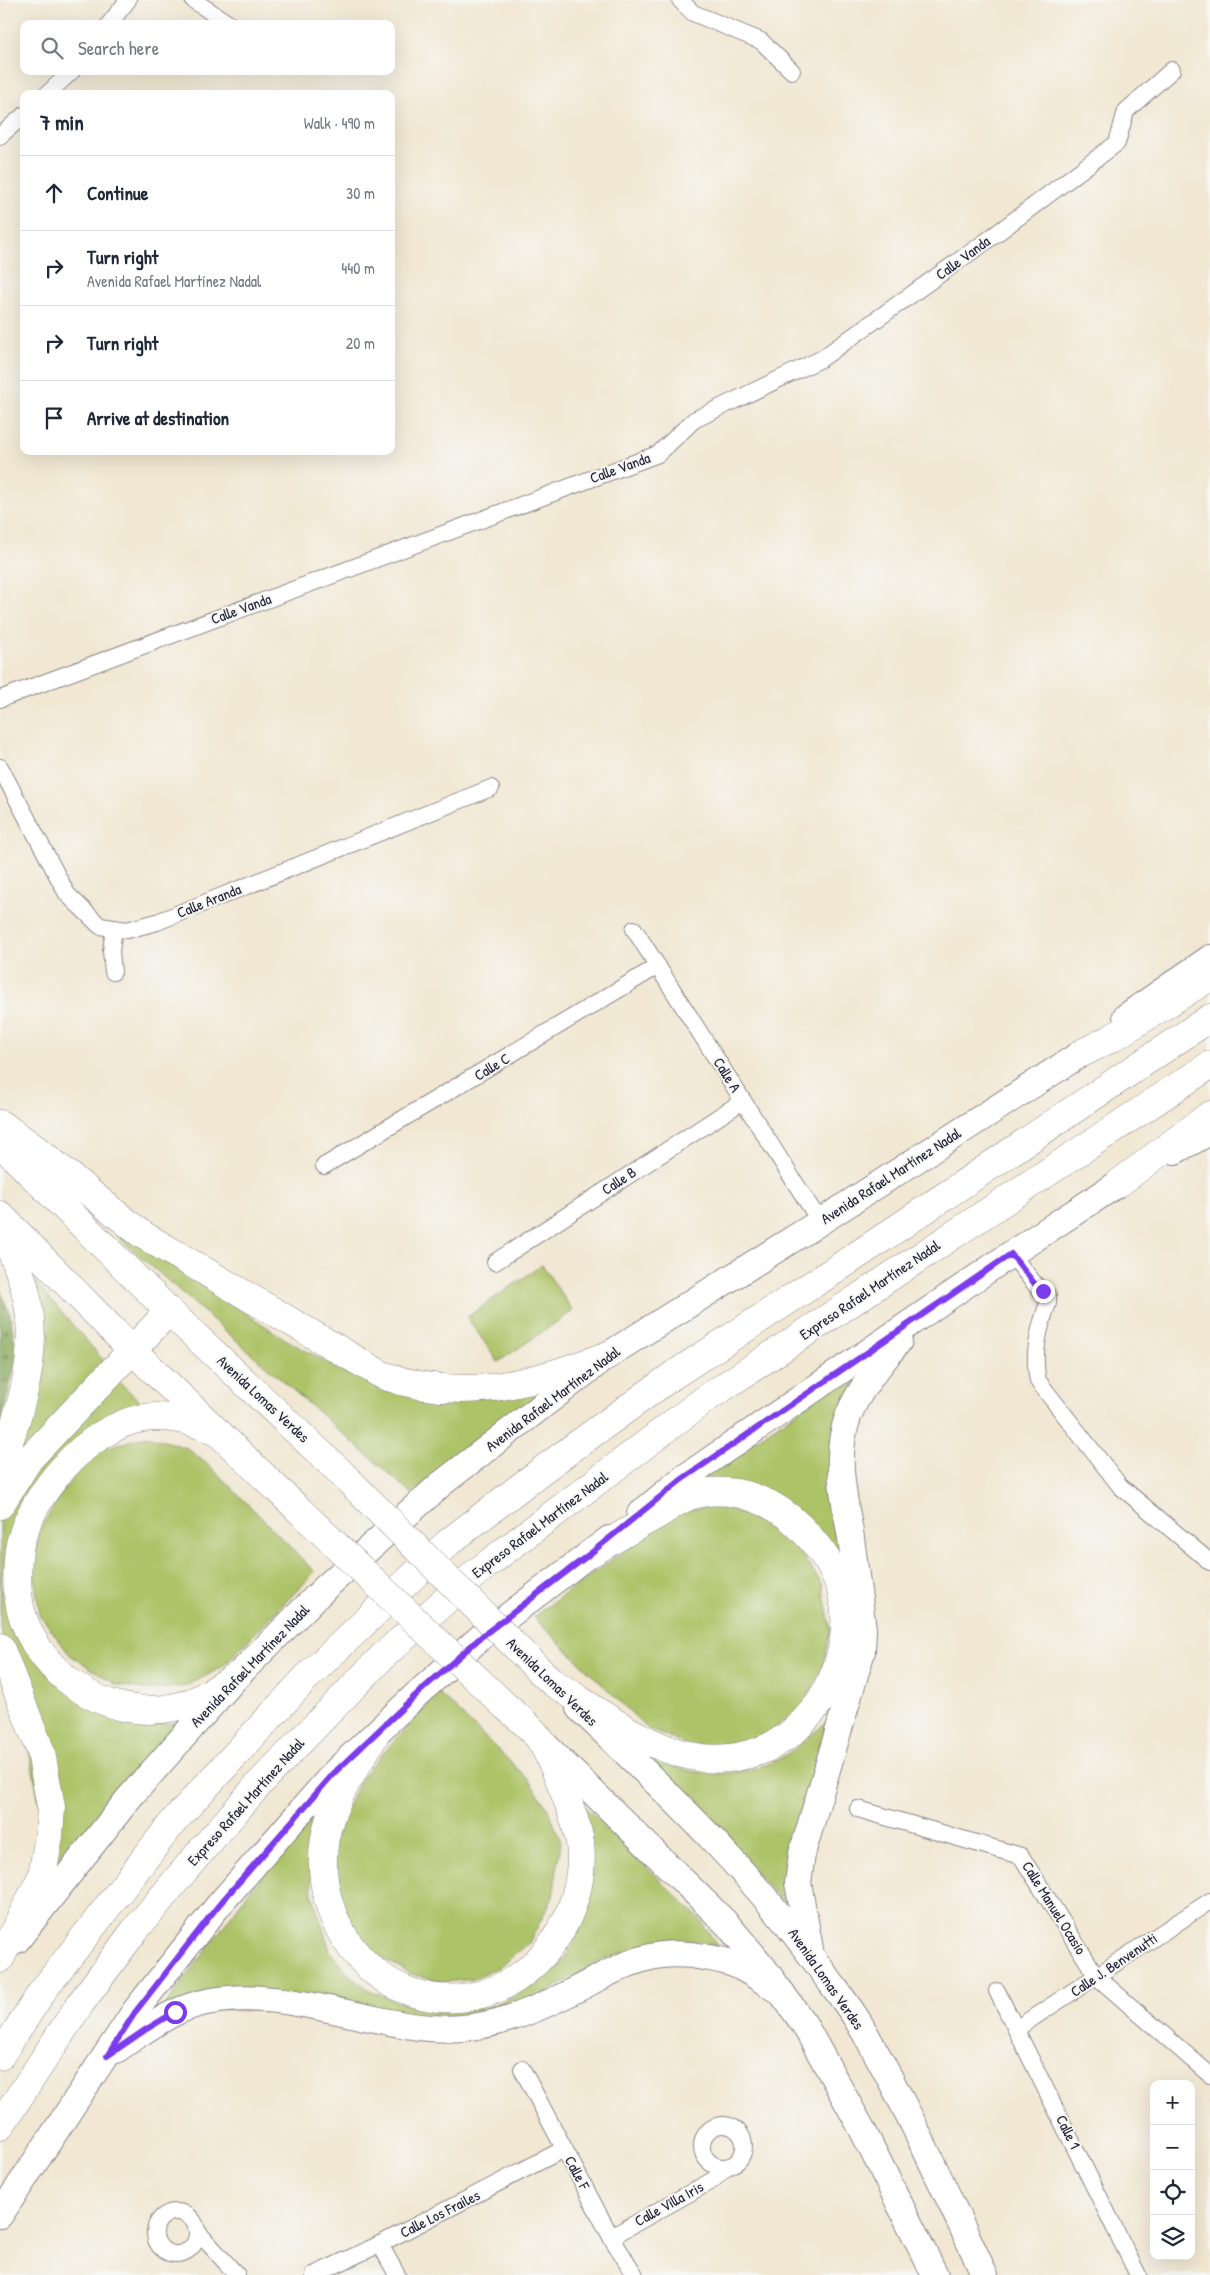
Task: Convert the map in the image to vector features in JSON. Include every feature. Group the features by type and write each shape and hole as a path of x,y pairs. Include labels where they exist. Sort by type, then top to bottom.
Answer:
{"highway":[{"path":"1082,1053 1112,1038 1210,977"},
{"path":"0,2056 44,1989 173,1822 306,1678 449,1542 672,1376 1210,1018"},
{"name":"Expreso Rafael Martínez Nadal","path":"0,2126 80,2004 135,1930 189,1865 259,1784 383,1656 477,1572 704,1400 1210,1066"},
{"path":"1119,1183 1210,1115"},
{"path":"0,1124 29,1144 143,1235 382,1375 420,1386 474,1391 506,1387 577,1367 608,1355"},
{"name":"Avenida Lomas Verdes","path":"0,1142 169,1310 338,1470 545,1675"},
{"path":"0,1215 132,1350 540,1740 560,1783 580,1843 580,1863 574,1900 555,1939 544,1955 524,1973 507,1984 469,1997 440,1999 388,1982 369,1969 346,1940 330,1906 326,1886 325,1838 333,1813 347,1782 374,1736"},
{"path":"0,1228 21,1276 30,1309 32,1344 24,1399 0,1469"},
{"path":"0,1505 29,1459 169,1310"},
{"path":"220,1434 195,1422 159,1417 143,1418 99,1436 77,1455 38,1502 28,1521 19,1549 18,1595 23,1617 38,1646 52,1666 65,1678 100,1701 112,1705 151,1710 176,1707 204,1697 238,1675"},
{"path":"545,1675 657,1745 693,1757 723,1760 754,1753 769,1747 791,1733 810,1714 825,1692 840,1655 844,1632 842,1597 838,1582 823,1553 792,1519 774,1506 754,1498 723,1492 688,1496 591,1553"},
{"path":"0,1648 41,1752 51,1807 50,1836 42,1876 0,1960"}],"main road":[{"name":"Avenida Rafael Martínez Nadal","path":"0,1960 129,1798 238,1675 327,1586 441,1484 608,1355 820,1222 1082,1053 1105,1029 1210,957"},
{"path":"0,2215 136,2011 218,1906 335,1772 416,1695 481,1637 591,1553 681,1480 913,1323 1011,1254 1119,1183 1210,1133"},
{"path":"811,1956 798,1883 802,1854 862,1651 864,1629 842,1488 840,1453 843,1434 859,1395 913,1323"},
{"name":"Avenida Lomas Verdes","path":"545,1675 662,1787 731,1859 770,1903 811,1956 857,2020 901,2100 984,2275"},
{"path":"540,1740 726,1924 782,1993 804,2024 862,2129 935,2275"},
{"path":"107,2056 175,2012 214,2001 246,1998 311,2005 438,2030 492,2024 521,2015 560,1998 614,1969 643,1958 670,1954 690,1954 740,1967 782,1993"}],"street":[{"path":"112,20 128,0"},
{"path":"193,0 223,20"},
{"path":"680,0 693,13 761,41 792,71"},
{"name":"Calle Vanda","path":"0,698 658,454 694,420 821,359 992,237 1117,143 1126,111 1172,70"},
{"path":"51,90 68,75"},
{"path":"1,134 20,118"},
{"name":"Calle Aranda","path":"0,767 67,894 100,926 127,930 157,922 491,788"},
{"path":"113,972 111,951 114,928"},
{"name":"Calle A","path":"634,929 820,1222"},
{"name":"Calle C","path":"324,1166 658,966"},
{"name":"Calle B","path":"495,1262 743,1101"},
{"path":"1011,1254 1038,1288 1038,1302 1045,1311 1036,1352 1035,1369 1038,1381 1120,1486 1210,1562"},
{"name":"Calle Manuel Ocasio","path":"858,1810 1021,1856 1097,1977 1210,2075"},
{"name":"Calle J. Benvenutti","path":"1016,2029 1210,1901"},
{"name":"Calle 1","path":"997,1990 1138,2275"},
{"name":"Calle F","path":"522,2069 611,2237 635,2275"},
{"name":"Calle Los Frailes","path":"314,2275 380,2244 564,2149"},
{"name":"Calle Villa Iris","path":"611,2237 713,2180 725,2168"},
{"path":"198,2232 237,2275"},
{"path":"380,2244 397,2275"}],"green space":[{"path":"118,1233 123,1233 285,1339 340,1370 388,1391 495,1398 541,1394 469,1444 412,1494 118,1237"},
{"path":"542,1265 573,1311 498,1362 467,1317"},
{"path":"29,1275 106,1363 8,1473 29,1414 44,1353"},
{"path":"0,1290 10,1314 17,1356 0,1428"},
{"path":"851,1375 857,1382 845,1575 824,1541 691,1484"},
{"path":"117,1380 146,1407 111,1417 7,1543 1,1587 12,1622 95,1709 137,1724 179,1723 54,1878 12,1663 0,1629 0,1519 21,1483"},
{"path":"147,1436 187,1448 213,1469 315,1572 222,1667 187,1686 151,1690 117,1685 70,1655 40,1615 33,1569 40,1529 63,1491 97,1450"},
{"path":"695,1508 726,1508 760,1520 795,1545 822,1584 831,1631 822,1670 802,1706 768,1734 737,1745 693,1747 648,1729 533,1617 675,1514"},
{"path":"439,1693 528,1779 548,1809 561,1842 553,1897 529,1943 501,1966 474,1979 443,1982 411,1974 374,1953 348,1917 335,1879 332,1848 345,1810 364,1774"},
{"path":"834,1715 787,1870 783,1902 633,1747 664,1763 687,1770 711,1773 737,1772 749,1770 780,1758 805,1741"},
{"path":"339,1782 310,1864 312,1893 330,1951 346,1972 369,1990 401,2003 443,2011 485,2008 511,1998 535,1985 560,1967 574,1943 584,1914 592,1880 580,1802 699,1918 718,1946 695,1941 664,1941 623,1953 597,1962 543,1995 483,2022 165,2006 248,1893"}],"route":[{"path":"175,2012 107,2056 136,2011 218,1906 335,1772 416,1695 481,1637 591,1553 681,1480 913,1323 1011,1254 1038,1288 1043,1291"}]}
